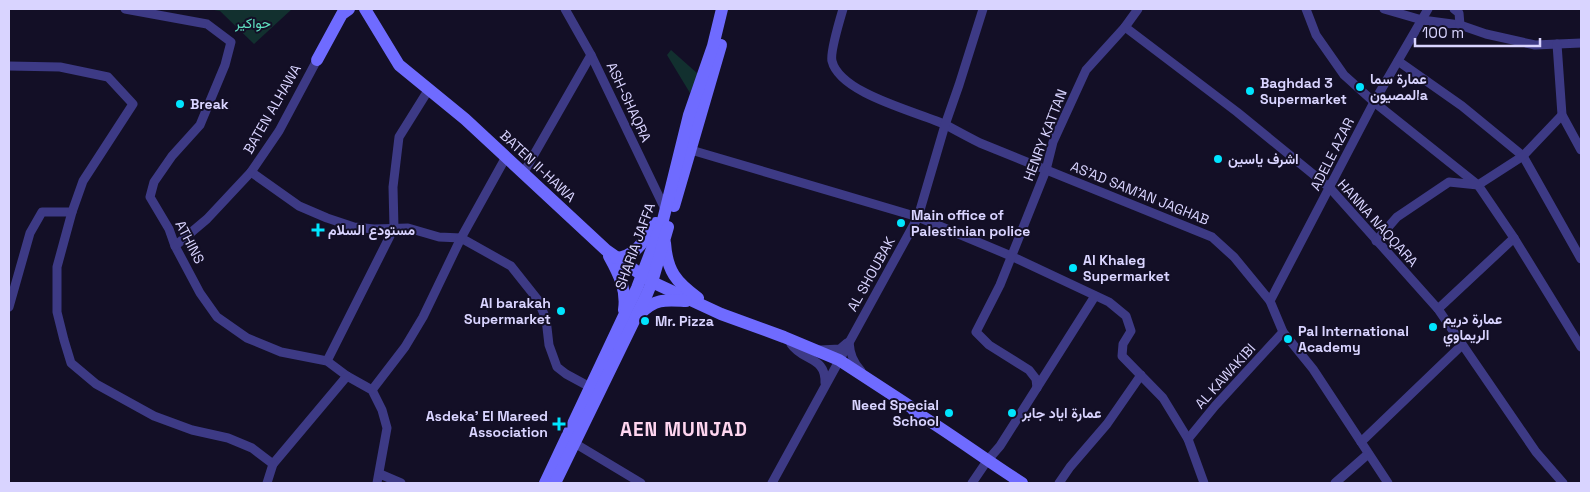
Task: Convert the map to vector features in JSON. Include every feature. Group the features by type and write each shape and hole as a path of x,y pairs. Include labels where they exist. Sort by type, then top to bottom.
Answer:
{"main road":[{"path":"316,60 320,46 339,9"},
{"path":"316,60 342,14 349,9"},
{"name":"BATEN II-HAWA","path":"366,9 406,70 465,119 524,172 606,250 646,279 721,314"},
{"name":"SHARIA JAFFA","path":"646,279 689,115 713,46 722,9"},
{"name":"SHARIA JAFFA","path":"556,483 576,444 665,236 719,53 730,9"},
{"path":"616,258 630,255 636,251 665,208"},
{"path":"665,236 668,262 676,278 682,286 721,314 813,349 920,415 1022,483"},
{"path":"606,250 624,288 629,318 655,302 693,301"},
{"name":"SHARIA JAFFA","path":"545,483 590,387 629,318"},
{"path":"775,335 790,344 864,375 920,415"}],"street":[{"name":"ATHINS","path":"125,9 208,24 231,42 225,65 200,125 172,156 154,182 150,197 169,229 175,246 200,293 217,317 247,338 281,352 327,360 347,376 372,390"},
{"name":"ASH-SHAQRA","path":"565,9 591,55 665,208"},
{"name":"AS'AD SAM'AN JAGHAB","path":"842,9 832,59 837,72 857,88 906,111 945,125 980,143 1212,237 1234,257 1270,301 1283,332 1313,368 1388,483"},
{"name":"AL SHOUBAK","path":"772,483 918,218 945,125 983,9"},
{"name":"HENRY KATTAN","path":"1037,388 1036,379 1030,370 989,344 976,332 1011,256 1046,170 1053,142 1086,70 1125,27 1138,9"},
{"path":"1384,9 1413,13 1422,20 1460,25 1486,34 1534,45 1581,42"},
{"name":"ADELE AZAR","path":"1270,301 1374,102 1428,9"},
{"path":"1458,10 1460,25"},
{"path":"1309,11 1316,35 1344,76 1478,186 1514,238 1581,347"},
{"name":"HANNA NAQQARA","path":"1125,27 1237,112 1330,188 1438,309 1536,452 1562,483"},
{"path":"1557,44 1562,115 1581,150"},
{"path":"524,172 591,55"},
{"name":"BATEN ALHAWA","path":"175,246 207,219 251,172 279,130 316,60"},
{"path":"1398,61 1462,106 1523,156 1581,259"},
{"path":"9,66 60,67 108,77 133,104 83,181 72,212 57,267 57,312 71,363 96,384 154,416 192,430 228,438 252,448 273,464"},
{"path":"327,360 394,228 393,186 399,137 429,89"},
{"path":"1376,241 1397,217 1449,182 1478,186 1523,156 1562,115"},
{"path":"691,150 918,218 1011,256 1109,302 1126,316 1131,331 1123,344 1122,356 1163,398 1188,439 1204,483"},
{"path":"378,483 387,428 382,410 372,390 405,347 461,238 506,157"},
{"path":"251,172 299,206 327,218 354,227 374,229 408,228 439,237 461,238 512,266 538,300 546,319 549,344 558,367 566,374 590,387"},
{"path":"9,307 30,233 42,212 72,212"},
{"path":"1438,309 1514,238"},
{"path":"972,483 1000,446 1095,296"},
{"name":"AL KAWAKIBI","path":"1188,439 1215,406 1283,332"},
{"path":"813,349 840,349 849,341"},
{"path":"849,341 850,352 855,365 864,375"},
{"path":"790,344 796,351 820,364 826,374 825,386"},
{"path":"1361,442 1462,345"},
{"path":"267,483 273,464 347,376"},
{"path":"1059,483 1070,467 1107,424 1141,376"},
{"path":"576,444 641,483"},
{"path":"1335,483 1368,454"},
{"path":"380,474 401,483"}],"green space":[{"name":"حواكير","path":"208,9 292,9 254,44 220,11"},
{"path":"671,50 698,74 690,93 667,55"}],"place":[{"name":"عمارة سما المصيونa","path":"1360,87"},
{"name":"Baghdad 3 Supermarket","path":"1250,91"},
{"name":"Break","path":"180,104"},
{"name":"اشرف ياسين","path":"1218,159"},
{"name":"Main office of Palestinian police","path":"901,223"},
{"name":"مستودع السلام","path":"318,230"},
{"name":"Al Khaleg Supermarket","path":"1073,268"},
{"name":"Al barakah Supermarket","path":"561,311"},
{"name":"Mr. Pizza","path":"645,321"},
{"name":"عمارة دريم الريماوي","path":"1433,327"},
{"name":"Pal International Academy","path":"1288,339"},
{"name":"Need Special School","path":"949,413"},
{"name":"عمارة اياد جابر","path":"1012,413"},
{"name":"Asdeka' El Mareed Association","path":"559,424"}],"district":[{"name":"AEN MUNJAD","path":"684,429"}]}
